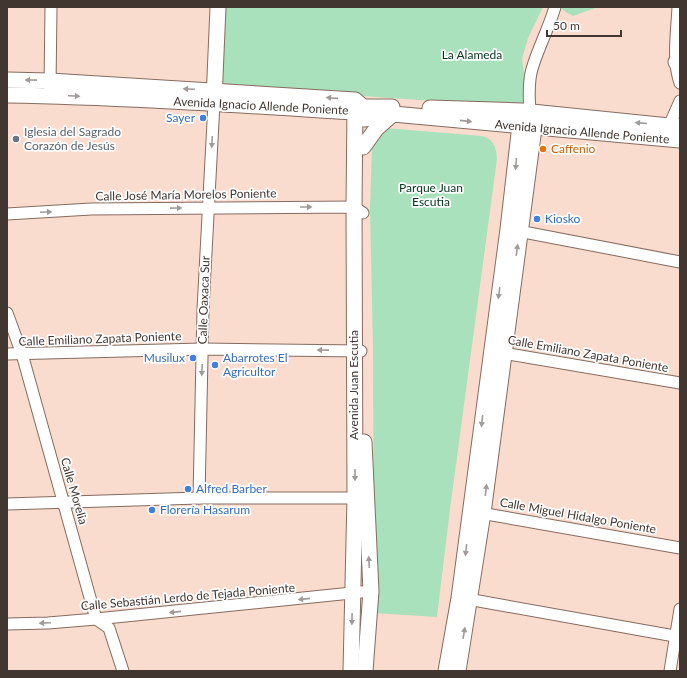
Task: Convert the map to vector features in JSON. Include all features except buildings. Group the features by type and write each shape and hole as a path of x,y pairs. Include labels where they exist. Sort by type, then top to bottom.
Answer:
{"main road":[{"name":"Calle Oaxaca Sur","path":"214,97 218,7"},
{"name":"Avenida Ignacio Allende Poniente","path":"7,80 50,88 214,97 359,109 501,125 680,140"},
{"name":"Avenida Ignacio Allende Poniente","path":"7,94 50,88"},
{"name":"Avenida Ignacio Allende Poniente","path":"359,109 526,112 675,126"},
{"name":"Avenida Juan Escutia","path":"358,210 363,147 359,109"},
{"name":"Avenida Juan Escutia","path":"359,109 358,351 360,498 370,591 365,671"},
{"path":"458,671 465,599 527,127 526,112"},
{"path":"363,147 380,125 393,114"},
{"path":"501,125 510,133 517,144"},
{"path":"514,230 517,144 527,127"},
{"name":"Avenida Juan Escutia","path":"350,671 352,594 360,498"},
{"path":"446,671 465,599"}],"street":[{"path":"50,88 51,7"},
{"path":"526,112 530,101 532,70 545,37 554,7"},
{"path":"678,7 676,36 678,66 677,76 680,83"},
{"name":"Calle Oaxaca Sur","path":"199,498 203,309 214,97"},
{"path":"675,126 680,101"},
{"name":"Calle José María Morelos Poniente","path":"7,214 91,209 209,208 358,210"},
{"path":"514,230 680,262"},
{"name":"Calle Morelia","path":"7,313 22,354 96,619"},
{"name":"Calle Emiliano Zapata Poniente","path":"7,354 202,349 358,351"},
{"name":"Calle Emiliano Zapata Poniente","path":"497,352 680,383"},
{"path":"7,504 199,498 360,498"},
{"name":"Calle Miguel Hidalgo Poniente","path":"477,512 680,548"},
{"name":"Calle Sebastián Lerdo de Tejada Poniente","path":"7,624 48,623 96,619 370,591"},
{"path":"465,599 678,636"},
{"path":"670,671 678,636 680,609"},
{"path":"96,619 109,628 124,671"}],"green space":[{"name":"La Alameda","path":"223,7 543,7 528,38 522,59 526,85 522,107 218,86"},
{"path":"562,7 598,7 573,16 562,9"},
{"name":"Parque Juan Escutia","path":"385,128 482,136 492,141 497,155 437,617 374,613 373,350 370,208 372,147"}],"place":[{"name":"Sayer","path":"203,118"},
{"name":"Iglesia del Sagrado Corazón de Jesús","path":"16,139"},
{"name":"Caffenio","path":"543,149"},
{"name":"Kiosko","path":"537,219"},
{"name":"Musilux","path":"193,358"},
{"name":"Abarrotes El Agricultor","path":"215,365"},
{"name":"Alfred Barber","path":"188,489"},
{"name":"Florería Hasarum","path":"152,510"}]}
